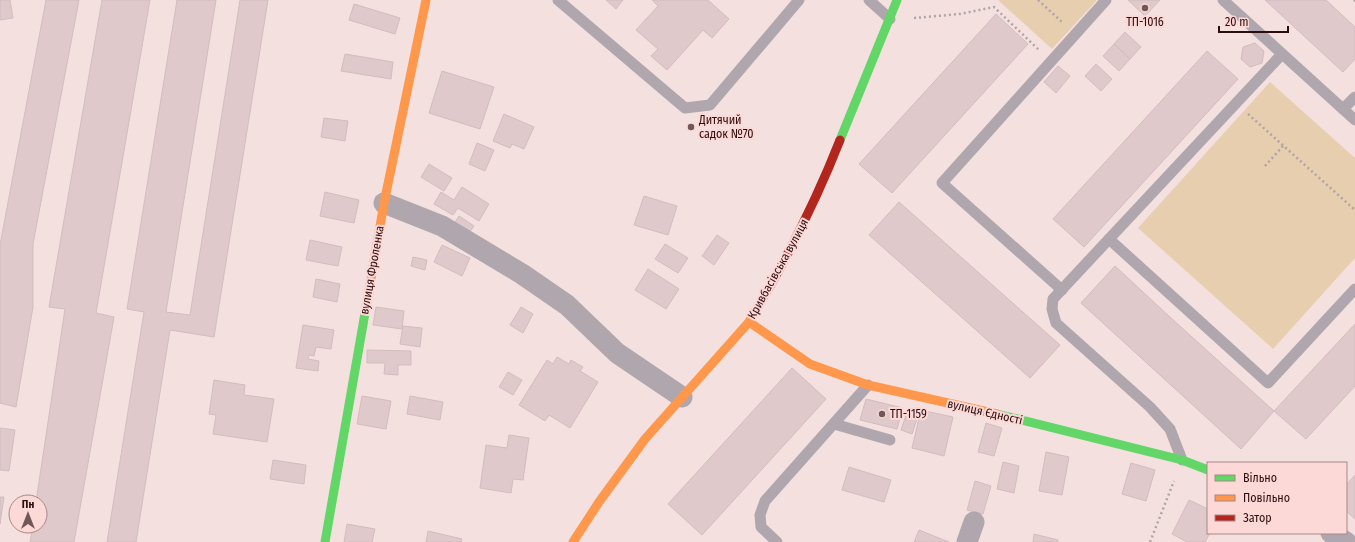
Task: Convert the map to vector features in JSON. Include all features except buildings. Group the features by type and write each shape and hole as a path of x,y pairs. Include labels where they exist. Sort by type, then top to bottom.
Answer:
{"street":[{"name":"вулиця Фроленка","path":"325,542 384,203 426,0"},
{"name":"Кривбасівська вулиця","path":"573,542 599,502 645,439 749,322 788,255 826,175 897,0"},
{"path":"384,203 442,226 522,274 567,305 617,353 682,397"},
{"name":"вулиця Єдності","path":"749,322 810,364 868,385 1056,428 1182,460 1207,470"},
{"path":"967,542 974,522"},
{"path":"1333,534 1346,542"}],"lane":[{"path":"558,0 685,108 710,105 799,0"},
{"path":"869,0 890,19"},
{"path":"1062,290 942,183 1106,0"},
{"path":"1223,0 1355,120"},
{"path":"1182,460 1170,429 1150,407 1056,323 1052,309 1053,299 1282,54"},
{"path":"1344,110 1355,97"},
{"path":"1108,239 1268,383 1355,290"},
{"path":"777,542 761,527 760,515 765,501 868,385"},
{"path":"834,424 890,440"}],"path":[{"path":"1038,0 1075,34"},
{"path":"890,19 935,17 994,7 1051,62"},
{"path":"1235,103 1355,210"},
{"path":"1265,166 1284,146"},
{"path":"1150,542 1182,460"}],"shaded area":[{"path":"998,0 1097,0 1052,49"},
{"path":"1270,82 1355,158 1355,258 1273,349 1138,228"}],"traffic: fast":[{"path":"840,140 897,0"},
{"path":"325,542 368,296"},
{"path":"997,414 1182,460 1207,470"}],"traffic: slow":[{"path":"368,296 384,203 426,0"},
{"path":"573,542 599,502 645,439 749,322 769,288"},
{"path":"749,322 810,364 868,385 997,414"}],"traffic: jam":[{"path":"769,288 807,215 840,140"}],"place":[{"name":"ТП-1016","path":"1145,8"},
{"name":"Дитячий садок №70","path":"691,127"},
{"name":"ТП-1159","path":"882,414"}]}
